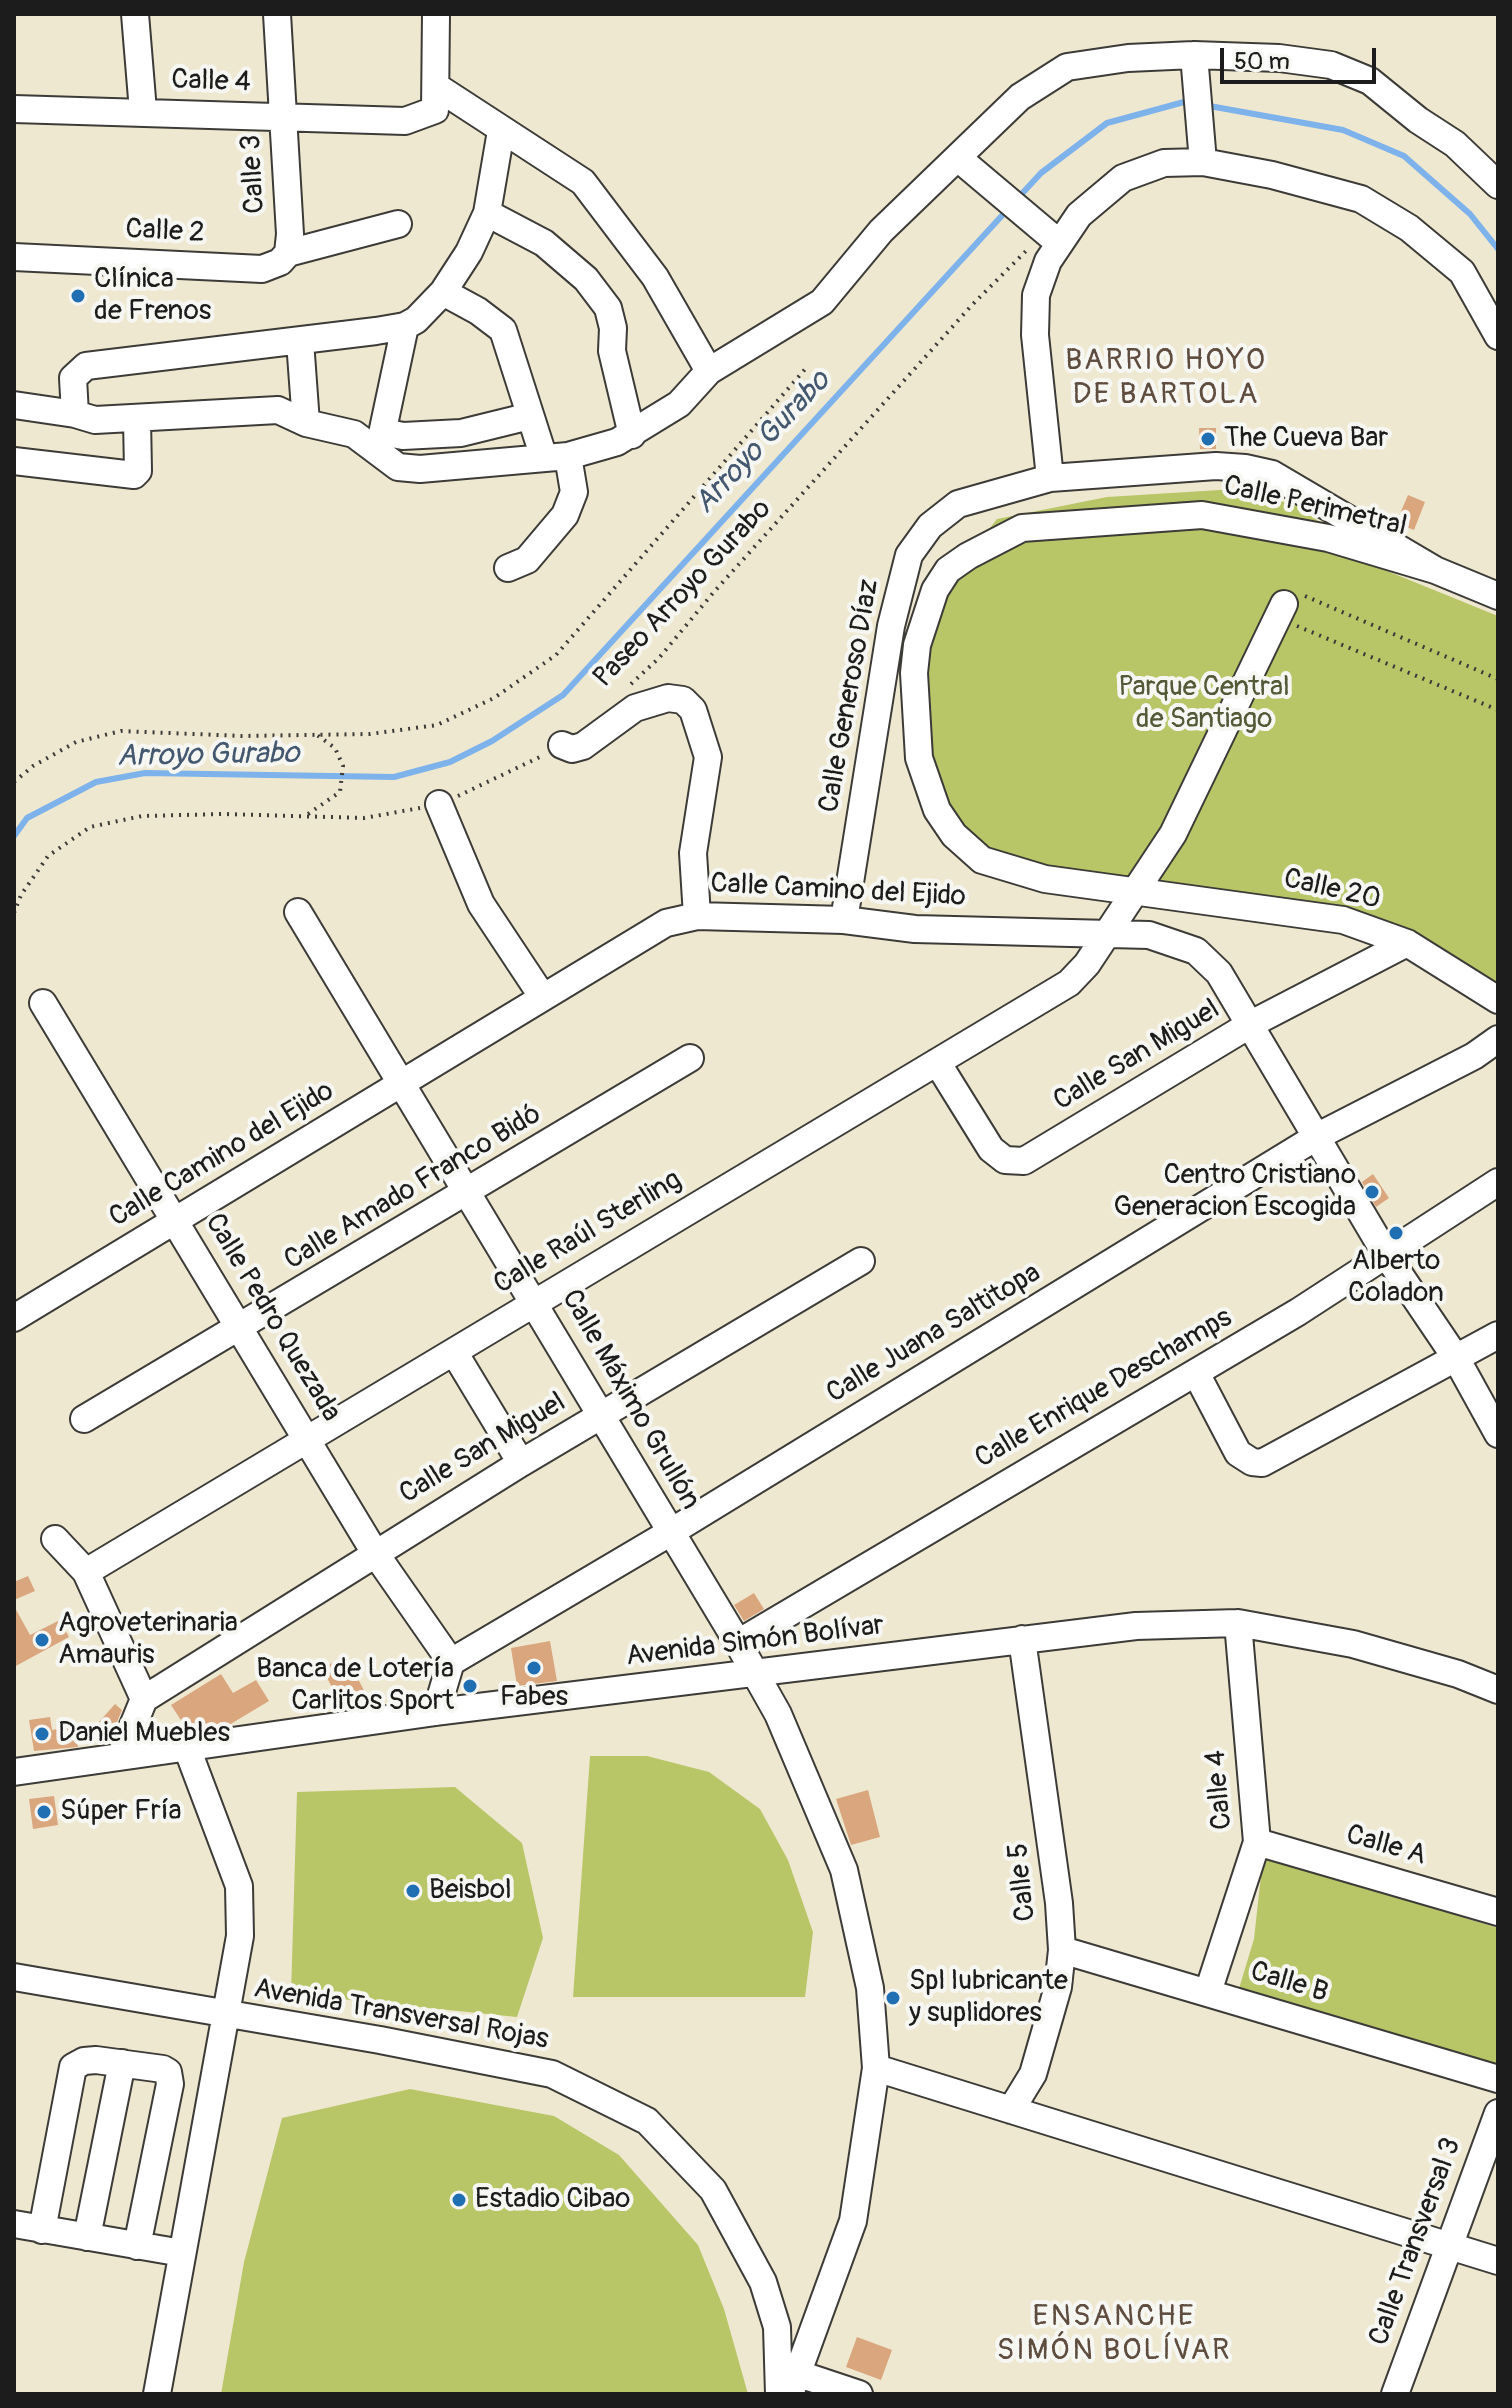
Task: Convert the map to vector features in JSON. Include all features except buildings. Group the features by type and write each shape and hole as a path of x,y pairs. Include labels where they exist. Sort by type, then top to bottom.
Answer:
{"street":[{"path":"135,14 143,111"},
{"name":"Calle 3","path":"277,14 289,243"},
{"path":"436,14 437,87 583,182 655,277 709,371"},
{"path":"1194,55 1203,162"},
{"path":"405,326 380,442 398,467 420,469 556,457 632,435 679,404 709,371 822,302 881,231 1020,97 1067,67 1128,58 1194,55 1279,58 1331,65 1370,81 1418,120 1455,144 1498,185"},
{"name":"Calle 4","path":"14,109 405,121 435,110 437,87"},
{"path":"75,414 73,378 86,366 405,326 426,311 443,292 469,252 487,213 501,131"},
{"path":"958,158 1043,231"},
{"path":"1043,231 1079,215 1123,178 1164,163 1203,162 1272,175 1361,199 1397,221 1462,272 1498,336"},
{"path":"487,213 544,243 586,279 608,308 613,328 612,351 632,435"},
{"name":"Calle 2","path":"14,257 262,269 280,262 289,243 398,224"},
{"path":"1043,231 1035,335 1050,478"},
{"path":"443,292 478,311 503,330 530,416 574,492 565,515 527,560 508,568"},
{"path":"300,341 306,423"},
{"path":"14,405 95,420 278,410 306,423 380,442 403,436 461,433 530,416"},
{"path":"14,461 134,475 138,471 137,419"},
{"name":"Calle Generoso Díaz","path":"844,920 891,626 909,555 930,526 958,504 1050,478 1216,466 1272,474 1435,570 1498,596"},
{"name":"Calle Perimetral","path":"1136,891 1045,879 996,866 973,853 954,835 937,810 919,758 914,673 925,613 948,570 984,545 1022,528 1202,515 1328,538 1435,570"},
{"name":"Calle Raúl Sterling","path":"86,1572 1069,983 1087,964 1173,834 1294,608"},
{"path":"562,745 572,749 583,746 635,708 668,698 683,700 693,710 708,757 693,853 697,916"},
{"path":"439,804 481,904 542,996"},
{"name":"Calle 20","path":"1136,891 1319,915 1370,929 1407,943 1498,1000"},
{"name":"Calle Máximo Grullón","path":"298,912 467,1194 536,1302 738,1643 778,1714 844,1870 870,1988 876,2068 853,2221 794,2384"},
{"name":"Calle Camino del Ejido","path":"14,1318 666,923 697,916 844,920 915,929 1149,935 1196,951 1219,973 1387,1256 1456,1358 1498,1434"},
{"name":"Calle San Miguel","path":"937,1062 991,1149 1005,1160 1024,1161 1251,1024 1407,943"},
{"name":"Calle Pedro Quezada","path":"43,1003 242,1328 375,1553 451,1662"},
{"name":"Calle Juana Saltitopa","path":"451,1662 671,1532 1318,1136 1474,1056 1498,1039"},
{"name":"Calle Amado Franco Bidó","path":"84,1419 467,1194 690,1058"},
{"name":"Calle Enrique Deschamps","path":"738,1643 822,1590 1196,1373 1387,1256 1498,1182"},
{"name":"Calle San Miguel","path":"144,1699 521,1463 861,1261"},
{"path":"1196,1373 1238,1453 1252,1462 1262,1463 1498,1335"},
{"path":"454,1352 521,1463"},
{"path":"55,1539 86,1572 144,1699 121,1755"},
{"name":"Calle 4","path":"1208,1992 1257,1842 1238,1623"},
{"name":"Avenida Simón Bolívar","path":"14,1772 436,1712 1136,1626 1238,1623 1353,1644 1458,1674 1498,1690"},
{"name":"Calle 5","path":"1011,2110 1033,2074 1058,1987 1062,1950 1059,1903 1022,1639"},
{"path":"436,1712 451,1662"},
{"path":"157,2394 223,2015 240,1936 239,1886 187,1748"},
{"name":"Calle A","path":"1257,1842 1498,1912"},
{"name":"Calle B","path":"1062,1950 1498,2079"},
{"name":"Avenida Transversal Rojas","path":"14,1977 98,1989 223,2015 380,2040 552,2074 647,2121 713,2190 763,2282 777,2327 779,2394"},
{"path":"42,2230 73,2067 84,2061 163,2069 170,2077 137,2246"},
{"path":"87,2237 122,2063"},
{"path":"876,2068 1498,2261"},
{"name":"Calle Transversal 3","path":"1395,2394 1447,2245 1498,2113"},
{"path":"14,2224 182,2253"},
{"path":"794,2384 859,2394"}],"path":[{"name":"Paseo Arroyo Gurabo","path":"627,688 659,658 713,593 972,305 1043,231"},
{"name":"Paseo Arroyo Gurabo","path":"14,782 33,766 76,742 121,731 242,736 370,734 437,725 494,698 556,655 807,367"},
{"path":"1294,608 1498,679"},
{"path":"1294,608 1498,710"},
{"path":"306,816 326,805 340,792 343,766 335,748 316,734"},
{"path":"14,913 21,895 48,856 90,827 142,816 364,818 439,804 497,780 562,745"}],"green space":[{"name":"Parque Central de Santiago","path":"1235,489 1299,506 1375,566 1498,616 1498,984 1370,929 982,860 919,758 925,657 937,610 968,556 997,519 1107,497"},
{"name":"Beisbol","path":"590,1756 647,1756 709,1772 760,1809 788,1860 813,1932 805,1997 573,1997"},
{"name":"Beisbol","path":"455,1787 522,1843 543,1938 517,2017 291,1994 297,1792"},
{"path":"1263,1857 1498,1928 1498,2063 1494,2074 1237,1995 1254,1939"},
{"name":"Estadio Cibao","path":"410,2089 554,2116 619,2155 698,2245 724,2309 748,2394 221,2394 244,2262 282,2118"}],"waterway":[{"name":"Arroyo Gurabo","path":"1018,198 1041,173 1107,123 1184,102 1193,103"},
{"name":"Arroyo Gurabo","path":"1204,105 1343,130 1404,156 1470,214 1498,249"},
{"name":"Arroyo Gurabo","path":"14,836 27,818 96,782 145,773 394,777 450,762 492,741 563,695 1008,209"}],"place":[{"name":"Clínica de Frenos","path":"78,296"},
{"name":"The Cueva Bar","path":"1208,439"},
{"name":"Centro Cristiano Generacion Escogida","path":"1372,1192"},
{"name":"Alberto Coladon","path":"1396,1233"},
{"name":"Agroveterinaria Amauris","path":"42,1640"},
{"name":"Fabes","path":"534,1668"},
{"name":"Banca de Lotería Carlitos Sport","path":"470,1686"},
{"name":"Daniel Muebles","path":"42,1734"},
{"name":"Súper Fría","path":"44,1812"},
{"name":"Beisbol","path":"413,1891"},
{"name":"Spl lubricante y suplidores","path":"893,1998"},
{"name":"Estadio Cibao","path":"459,2200"}],"district":[{"name":"BARRIO HOYO DE BARTOLA","path":"1166,378"},
{"name":"ENSANCHE SIMÓN BOLÍVAR","path":"1114,2334"}]}
